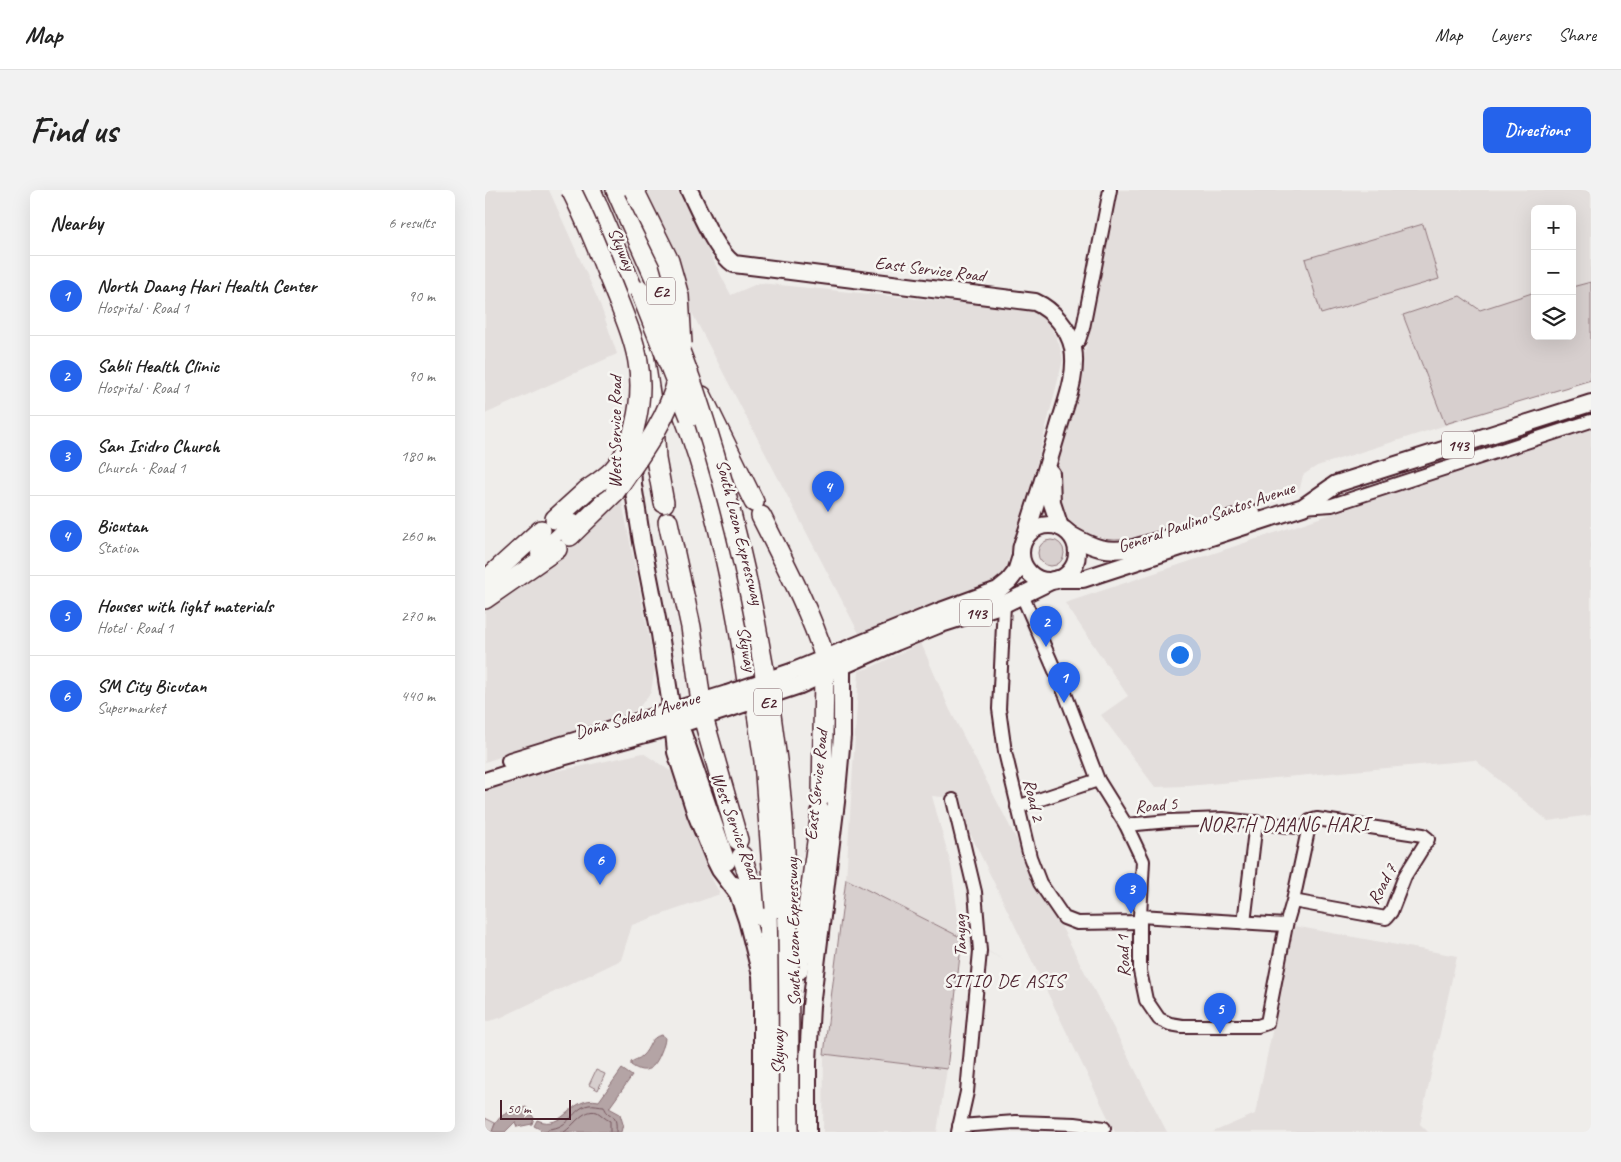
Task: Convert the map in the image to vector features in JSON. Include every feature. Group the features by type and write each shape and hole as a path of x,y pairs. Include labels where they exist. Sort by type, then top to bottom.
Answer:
{"highway":[{"path":"485,581 587,490 614,470 625,454 634,431 639,410 641,371 630,333 598,251 571,190"},
{"name":"South Luzon Expressway","path":"591,190 690,430 712,505 729,576 742,646 758,763 768,909 772,1132"},
{"name":"Skyway","path":"596,190 640,291 695,430 717,504 745,636 764,761 775,907 778,1132"},
{"name":"Skyway","path":"611,190 656,288 693,388 727,500 759,643 777,760 784,840 788,908 789,1132"},
{"name":"South Luzon Expressway","path":"616,190 659,285 712,426 733,499 767,640 784,760 791,841 797,970 794,1027 794,1132"},
{"path":"485,599 563,543 615,492 647,445 674,394 683,351 679,296 669,262 634,190"},
{"path":"635,294 654,422 656,459 664,503"},
{"path":"701,395 808,612 817,634 834,662 821,804 808,908 797,970"},
{"path":"668,522 691,628 702,710 740,848 765,928 770,964"}],"main road":[{"name":"West Service Road","path":"561,190 614,306 634,365 637,390 631,457 633,486 667,679 677,718"},
{"name":"East Service Road","path":"689,190 716,243 728,260 734,264 1035,302 1053,314 1064,328 1073,347 1073,377 1023,548"},
{"name":"General Paulino Santos Avenue","path":"1065,531 1090,547 1119,551 1133,548 1306,496 1318,487 1327,476 1332,474 1591,393"},
{"name":"General Paulino Santos Avenue","path":"834,662 1004,604 1055,580 1083,579 1303,507 1336,484 1591,403"},
{"name":"East Service Road","path":"1050,457 1051,494 1055,513 1065,531"},
{"name":"143","path":"1049,525 1065,531 1076,543 1076,562 1071,570 1055,580 1046,581 1029,573 1024,565 1023,548 1032,531 1038,527 1049,525"},
{"name":"General Paulino Santos Avenue","path":"797,678 998,590 1016,572 1023,548"},
{"name":"West Service Road","path":"654,597 667,633 677,718 676,752 696,814 720,870 739,895 761,975 763,1001 762,1132"},
{"name":"East Service Road","path":"808,1132 808,1061 811,1006 840,759 834,662"},
{"name":"Doña Soledad Avenue","path":"485,781 797,678"},
{"path":"628,725 650,711 657,703 662,696 667,679"},
{"name":"Doña Soledad Avenue","path":"485,769 628,725 677,718"}],"street":[{"path":"1073,347 1079,340 1083,328 1110,190"},
{"path":"1303,507 1333,505 1591,420"},
{"path":"485,588 585,503 631,457"},
{"path":"485,592 552,541 589,507 631,457"},
{"name":"Road 1","path":"1022,595 1066,696 1098,780 1126,825 1143,861 1140,919 1141,979 1146,1000 1159,1018 1170,1024 1182,1026 1259,1026 1267,1023 1286,925 1310,824"},
{"name":"Road 2","path":"1004,604 999,709 1005,752 1029,857 1040,882 1064,918 1077,923 1140,919 1286,925"},
{"path":"1017,807 1098,780"},
{"name":"Tanyag","path":"953,800 975,892 980,951 967,1092 959,1129"},
{"name":"Road 5","path":"1126,825 1197,819 1310,824 1317,819 1423,835 1428,839"},
{"path":"1245,923 1256,822"},
{"name":"Road 7","path":"1293,901 1387,918 1405,876 1428,839"},
{"path":"959,1129 1016,1122 1075,1124 1081,1129 1104,1128"}],"shaded area":[{"path":"485,190 549,190 600,304 617,354 485,414"},
{"path":"628,190 677,190 731,295 759,283 1031,310 1039,313 1047,320 1059,343 1063,360 1037,463 1003,578 900,619 862,639"},
{"path":"1118,190 1591,190 1591,379 1317,466 1303,475 1300,488 1241,508 1220,510 1127,540 1109,540 1087,533 1070,521 1059,510 1054,473 1072,396 1088,340"},
{"path":"1423,224 1439,279 1321,314 1305,259"},
{"path":"1591,282 1591,380 1445,424 1403,315 1460,296 1480,310 1531,293 1531,340 1576,340 1576,286"},
{"path":"1591,427 1591,815 1548,821 1475,760 1188,786 1155,787 1101,715 1128,696 1065,603"},
{"path":"621,497 655,666 651,692 637,710 485,762 485,605 561,553"},
{"path":"1051,540 1060,544 1064,553 1060,562 1051,566 1042,562 1038,553 1042,544"},
{"path":"921,643 949,708 1167,1132 1115,1132 953,798 932,796 951,865 961,936 1004,960 846,879 859,671 874,666"},
{"path":"643,753 672,772 711,877 720,894 632,925 621,960 500,1018 485,1022 485,789 521,777"},
{"path":"846,879 962,938 947,1069 824,1054"},
{"path":"1294,926 1457,956 1420,1124 1428,1132 1213,1132 1255,1114"},
{"path":"824,1054 947,1069 937,1132 823,1132"},
{"path":"596,1070 605,1074 598,1090 589,1085"},
{"path":"485,1118 495,1123 492,1132 485,1132"}],"water":[{"path":"662,1035 665,1037 664,1045 659,1058 653,1066 646,1070 641,1070 631,1065 631,1062 645,1053 652,1040"},
{"path":"622,1069 632,1076 609,1108 620,1114 623,1124 621,1132 543,1132 534,1126 537,1120 546,1122 561,1118 581,1103 599,1101"},
{"path":"526,1107 534,1118 532,1124 517,1127 515,1122 505,1132 492,1132 497,1121 505,1114"}],"place":[{"name":"Bicutan","path":"828,512"},
{"name":"Sabli Health Clinic","path":"1046,647"},
{"name":"North Daang Hari Health Center","path":"1064,703"},
{"name":"SM City Bicutan","path":"600,885"},
{"name":"San Isidro Church","path":"1131,914"},
{"name":"Houses with light materials","path":"1220,1034"}],"district":[{"name":"NORTH DAANG HARI","path":"1284,824"},
{"name":"SITIO DE ASIS","path":"1004,980"}]}
